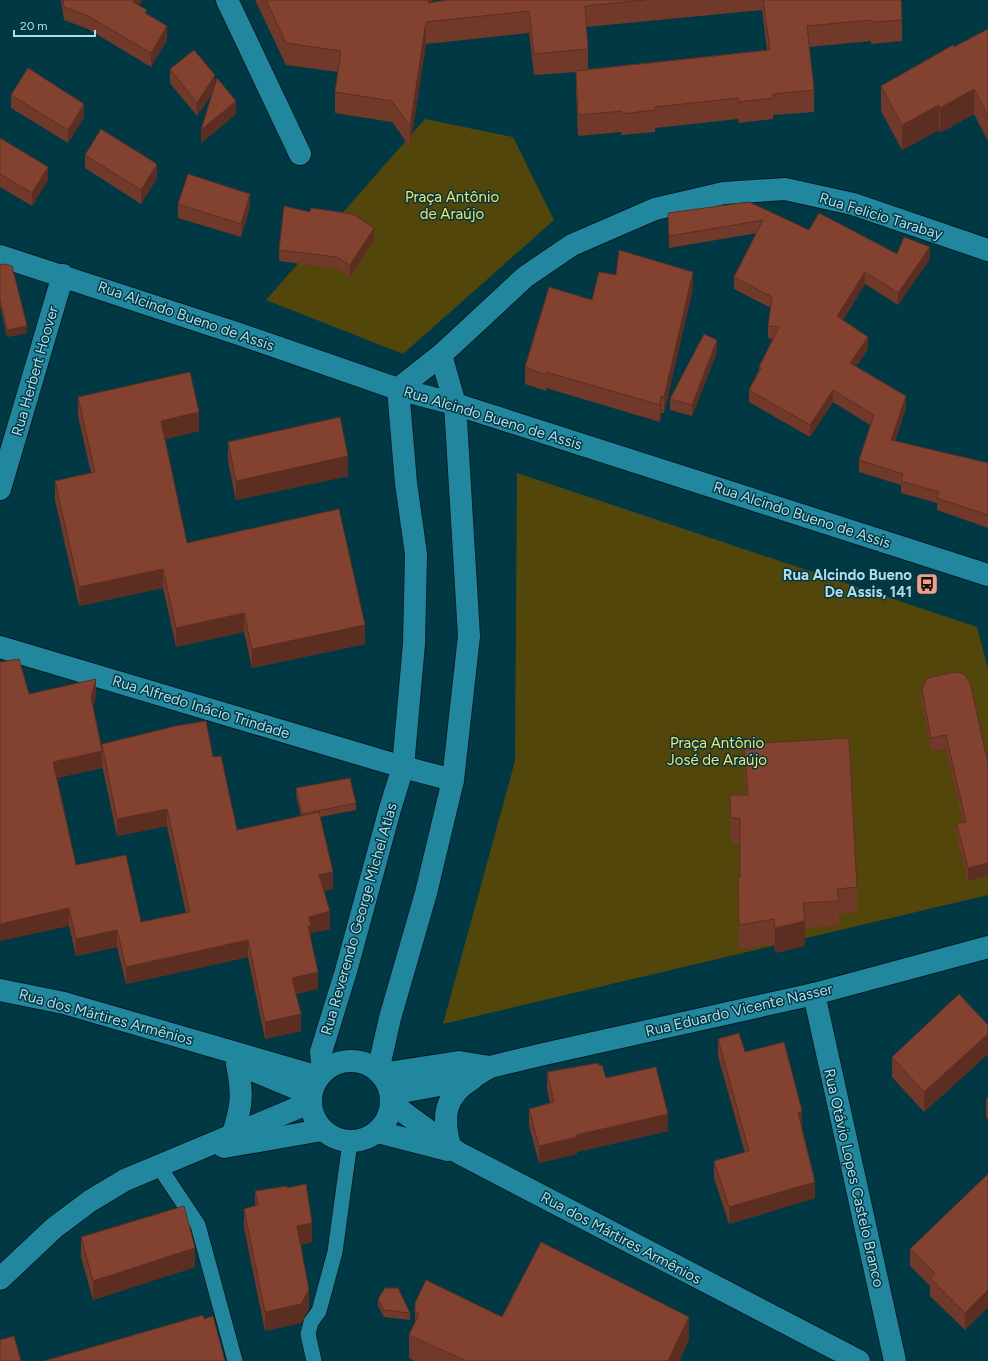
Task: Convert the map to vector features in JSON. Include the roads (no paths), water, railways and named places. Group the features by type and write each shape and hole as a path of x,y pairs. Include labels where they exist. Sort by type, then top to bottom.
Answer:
{"street":[{"path":"227,0 300,154"},
{"name":"Rua Felicio Tarabay","path":"398,389 441,355 525,277 572,245 655,209 724,194 785,189 853,204 988,250"},
{"name":"Rua Alcindo Bueno de Assis","path":"0,256 63,275 398,389 455,404 988,575"},
{"name":"Rua Herbert Hoover","path":"0,489 63,275"},
{"path":"379,1072 390,1018 426,893 453,780 469,636 455,404 441,355"},
{"name":"Rua Reverendo George Michel Atlas","path":"315,1086 321,1052 346,971 390,808 403,767 414,644 416,554 406,483 398,389"},
{"name":"Rua Alfredo Inácio Trindade","path":"0,647 403,767"},
{"path":"403,767 453,780"},
{"name":"Rua Eduardo Vicente Nasser","path":"391,1098 450,1083 483,1071 814,994 988,947"},
{"name":"Rua dos Mártires Armênios","path":"0,990 64,1004 211,1045 315,1086"},
{"name":"Rua Otávio Lopes Castelo Branco","path":"814,994 895,1361"},
{"name":"Rua dos Mártires Armênios","path":"211,1045 237,1064 315,1086"},
{"path":"0,1279 54,1228 90,1201 125,1180 233,1134 315,1086 341,1062 361,1062 379,1072 391,1098 387,1119 378,1132 365,1139 350,1142 335,1139 322,1130 313,1116 315,1086"},
{"name":"Rua Eduardo Vicente Nasser","path":"379,1072 459,1062 479,1064 483,1071"},
{"path":"233,1134 241,1108 242,1091 237,1064"},
{"path":"454,1150 446,1133 447,1108 452,1096 460,1086 483,1071"},
{"name":"Rua dos Mártires Armênios","path":"391,1098 454,1150 859,1361"},
{"path":"182,1155 322,1130"},
{"path":"378,1132 454,1150"}],"lane":[{"path":"314,1361 308,1334 311,1322 319,1311 335,1252 350,1142"},
{"path":"158,1165 198,1224 236,1361"}],"place":[{"name":"Rua Alcindo Bueno De Assis, 141","path":"927,584"}],"park label":[{"name":"Praça Antônio de Araújo","path":"452,206"},
{"name":"Praça Antônio José de Araújo","path":"717,752"}]}
